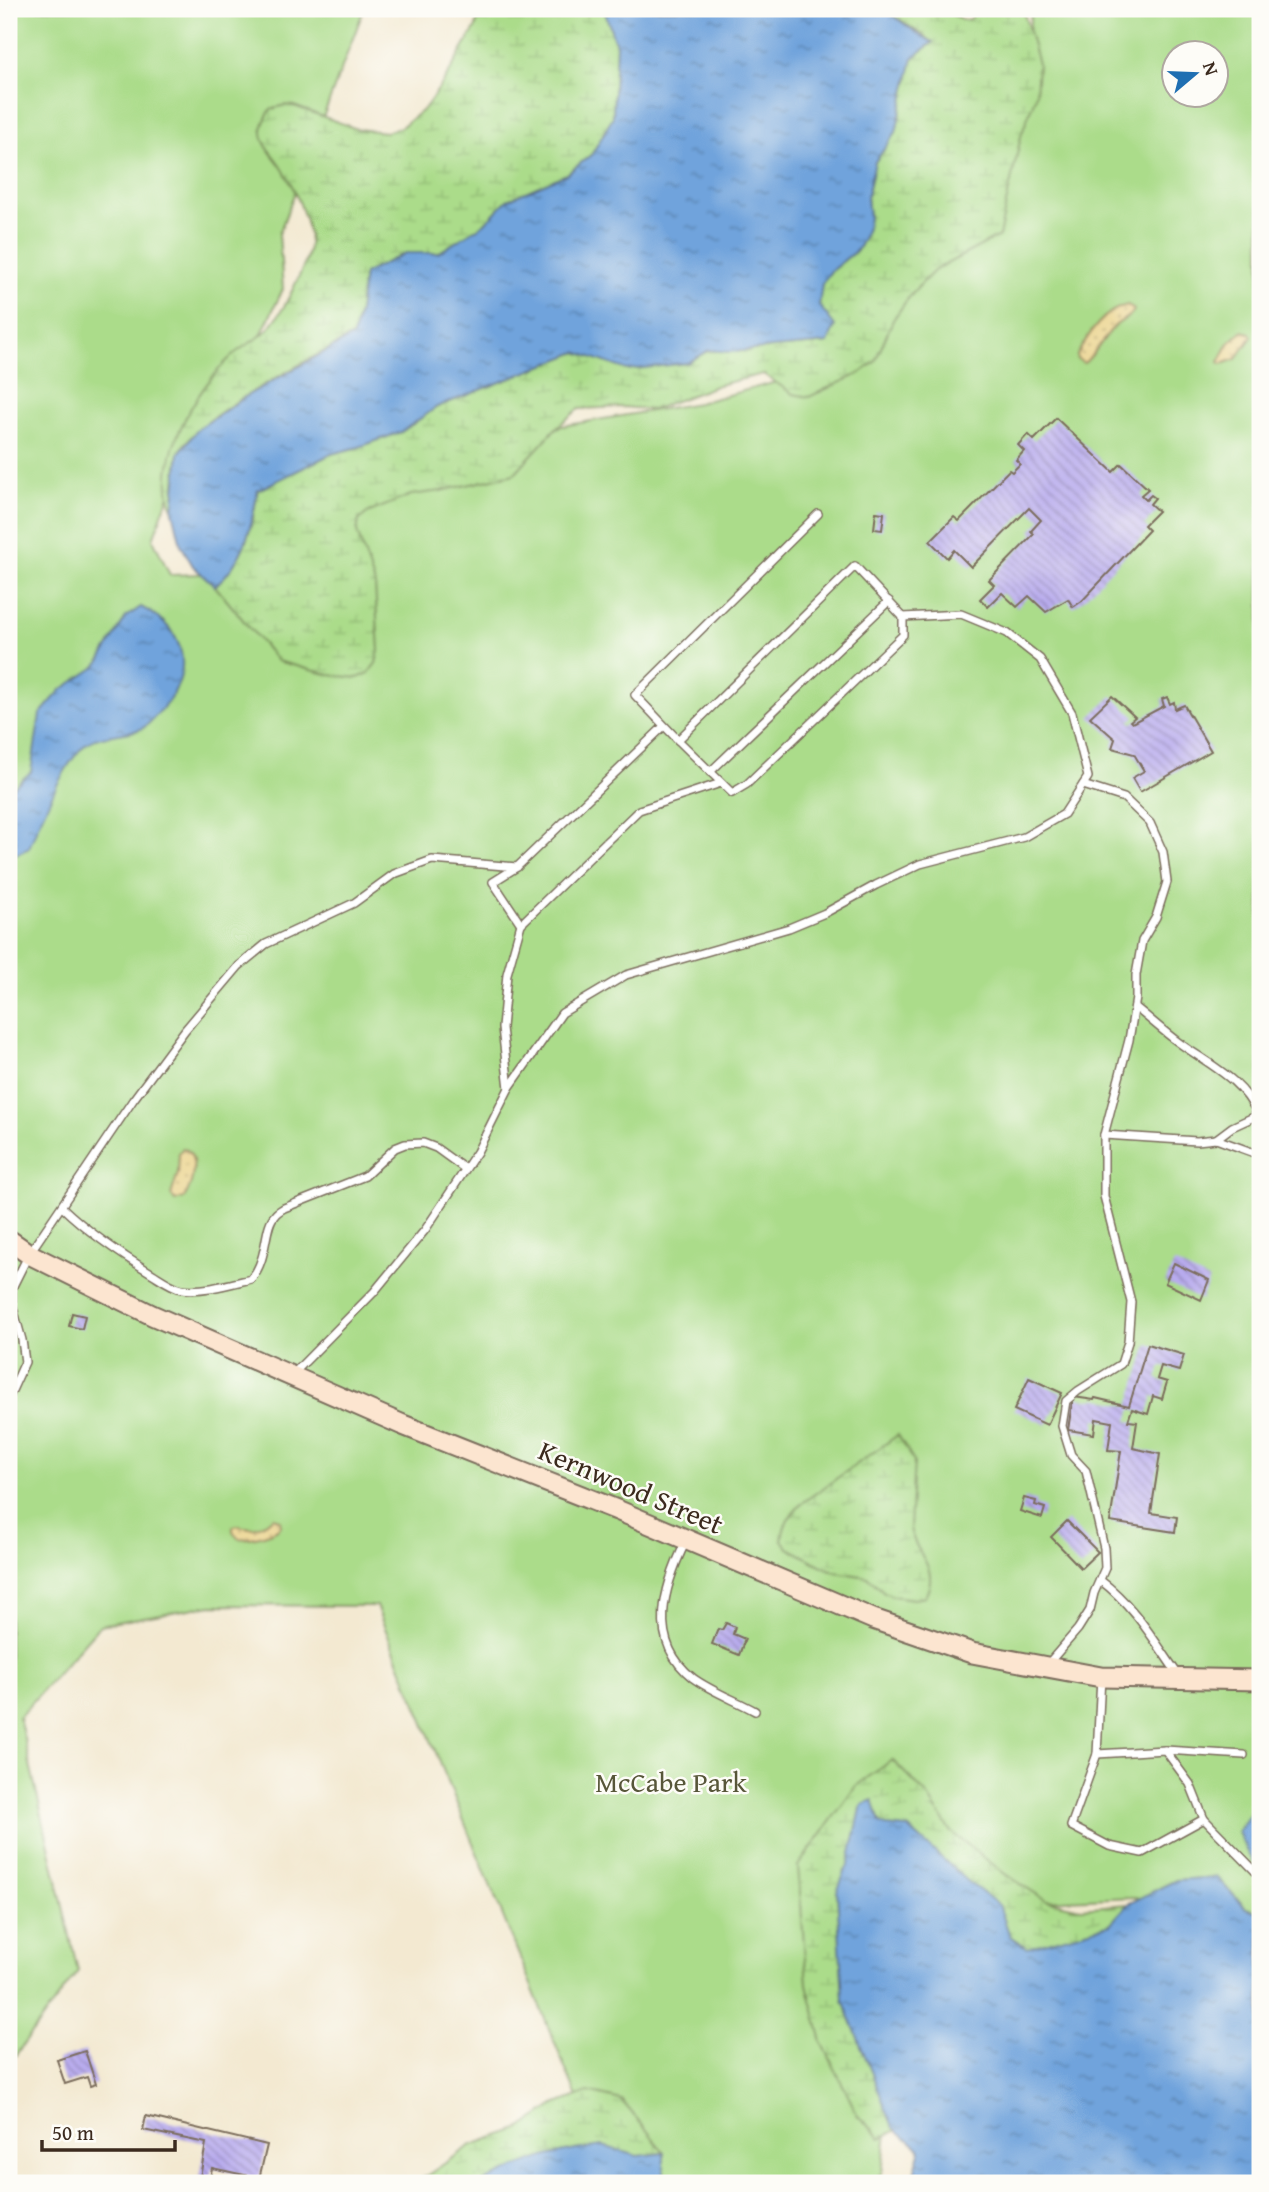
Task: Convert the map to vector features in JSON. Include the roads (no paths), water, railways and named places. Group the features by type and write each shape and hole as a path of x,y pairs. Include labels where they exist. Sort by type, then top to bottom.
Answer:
{"main road":[{"name":"Kernwood Street","path":"9,1240 29,1254 152,1315 291,1376 873,1619 972,1653 1101,1678 1260,1680"}],"lane":[{"path":"678,740 855,566 903,617 903,635 747,784 732,793 663,727 635,695 818,514"},
{"path":"710,772 889,601"},
{"path":"291,1376 374,1292 425,1230 477,1152 509,1088 562,1013 626,975 789,928 825,913 920,864 1024,837 1064,814 1088,777 1072,713 1040,659 1007,633 961,614 903,617"},
{"path":"521,924 493,882 517,867 663,727"},
{"path":"509,1088 502,1028 507,974 521,924 639,810 721,783"},
{"path":"1045,1668 1078,1629 1090,1610 1105,1568 1104,1548 1092,1506 1086,1471 1071,1455 1062,1426 1066,1401 1121,1364 1128,1342 1131,1302 1104,1196 1104,1135 1129,1040 1142,941 1156,917 1167,882 1163,852 1150,824 1124,798 1083,785"},
{"path":"9,1397 25,1362 12,1304 12,1288 29,1254 133,1100 185,1030 239,966 266,944 354,904 394,874 432,860 517,867"},
{"path":"1135,1007 1233,1081 1251,1098 1259,1117 1232,1127 1216,1139"},
{"path":"1104,1135 1216,1139 1260,1155"},
{"path":"62,1207 112,1250 180,1289 194,1288 251,1279 262,1261 274,1215 284,1208 365,1177 396,1148 405,1144 423,1143 436,1148 465,1169"},
{"path":"687,1540 673,1567 666,1594 662,1630 670,1653 693,1678 755,1711"},
{"path":"1100,1580 1119,1594 1140,1619 1182,1680"},
{"path":"1101,1678 1097,1754 1071,1826 1109,1846 1142,1853 1204,1819"},
{"path":"1097,1754 1165,1750 1244,1755"},
{"path":"1165,1750 1190,1784 1204,1819 1260,1876"}],"water":[{"path":"604,9 884,9 933,42 913,58 896,132 875,162 867,196 869,218 866,233 858,249 831,271 822,284 819,305 835,326 828,343 730,352 709,350 687,363 627,370 577,352 437,407 401,432 331,454 258,490 246,542 234,564 215,586 193,566 181,545 173,511 179,453 198,429 248,395 353,336 364,274 405,253 438,253 484,224 507,200 567,174 592,154 613,117 616,45"},
{"path":"141,607 168,628 177,640 182,667 179,682 171,697 144,728 90,741 77,753 61,778 29,848 9,858 12,788 31,772 40,714 61,690 97,666 126,617"},
{"path":"1260,1798 1260,1870 1247,1852 1238,1832"},
{"path":"873,1800 880,1823 908,1828 999,1905 1010,1936 1027,1948 1110,1924 1128,1904 1176,1880 1216,1877 1246,1908 1260,1912 1260,2183 911,2183 921,2150 893,2127 843,2000 837,1892 849,1862 862,1804"},
{"path":"603,2146 638,2156 664,2153 664,2183 482,2183 541,2158"}],"park label":[{"name":"McCabe Park","path":"671,1782"}]}
